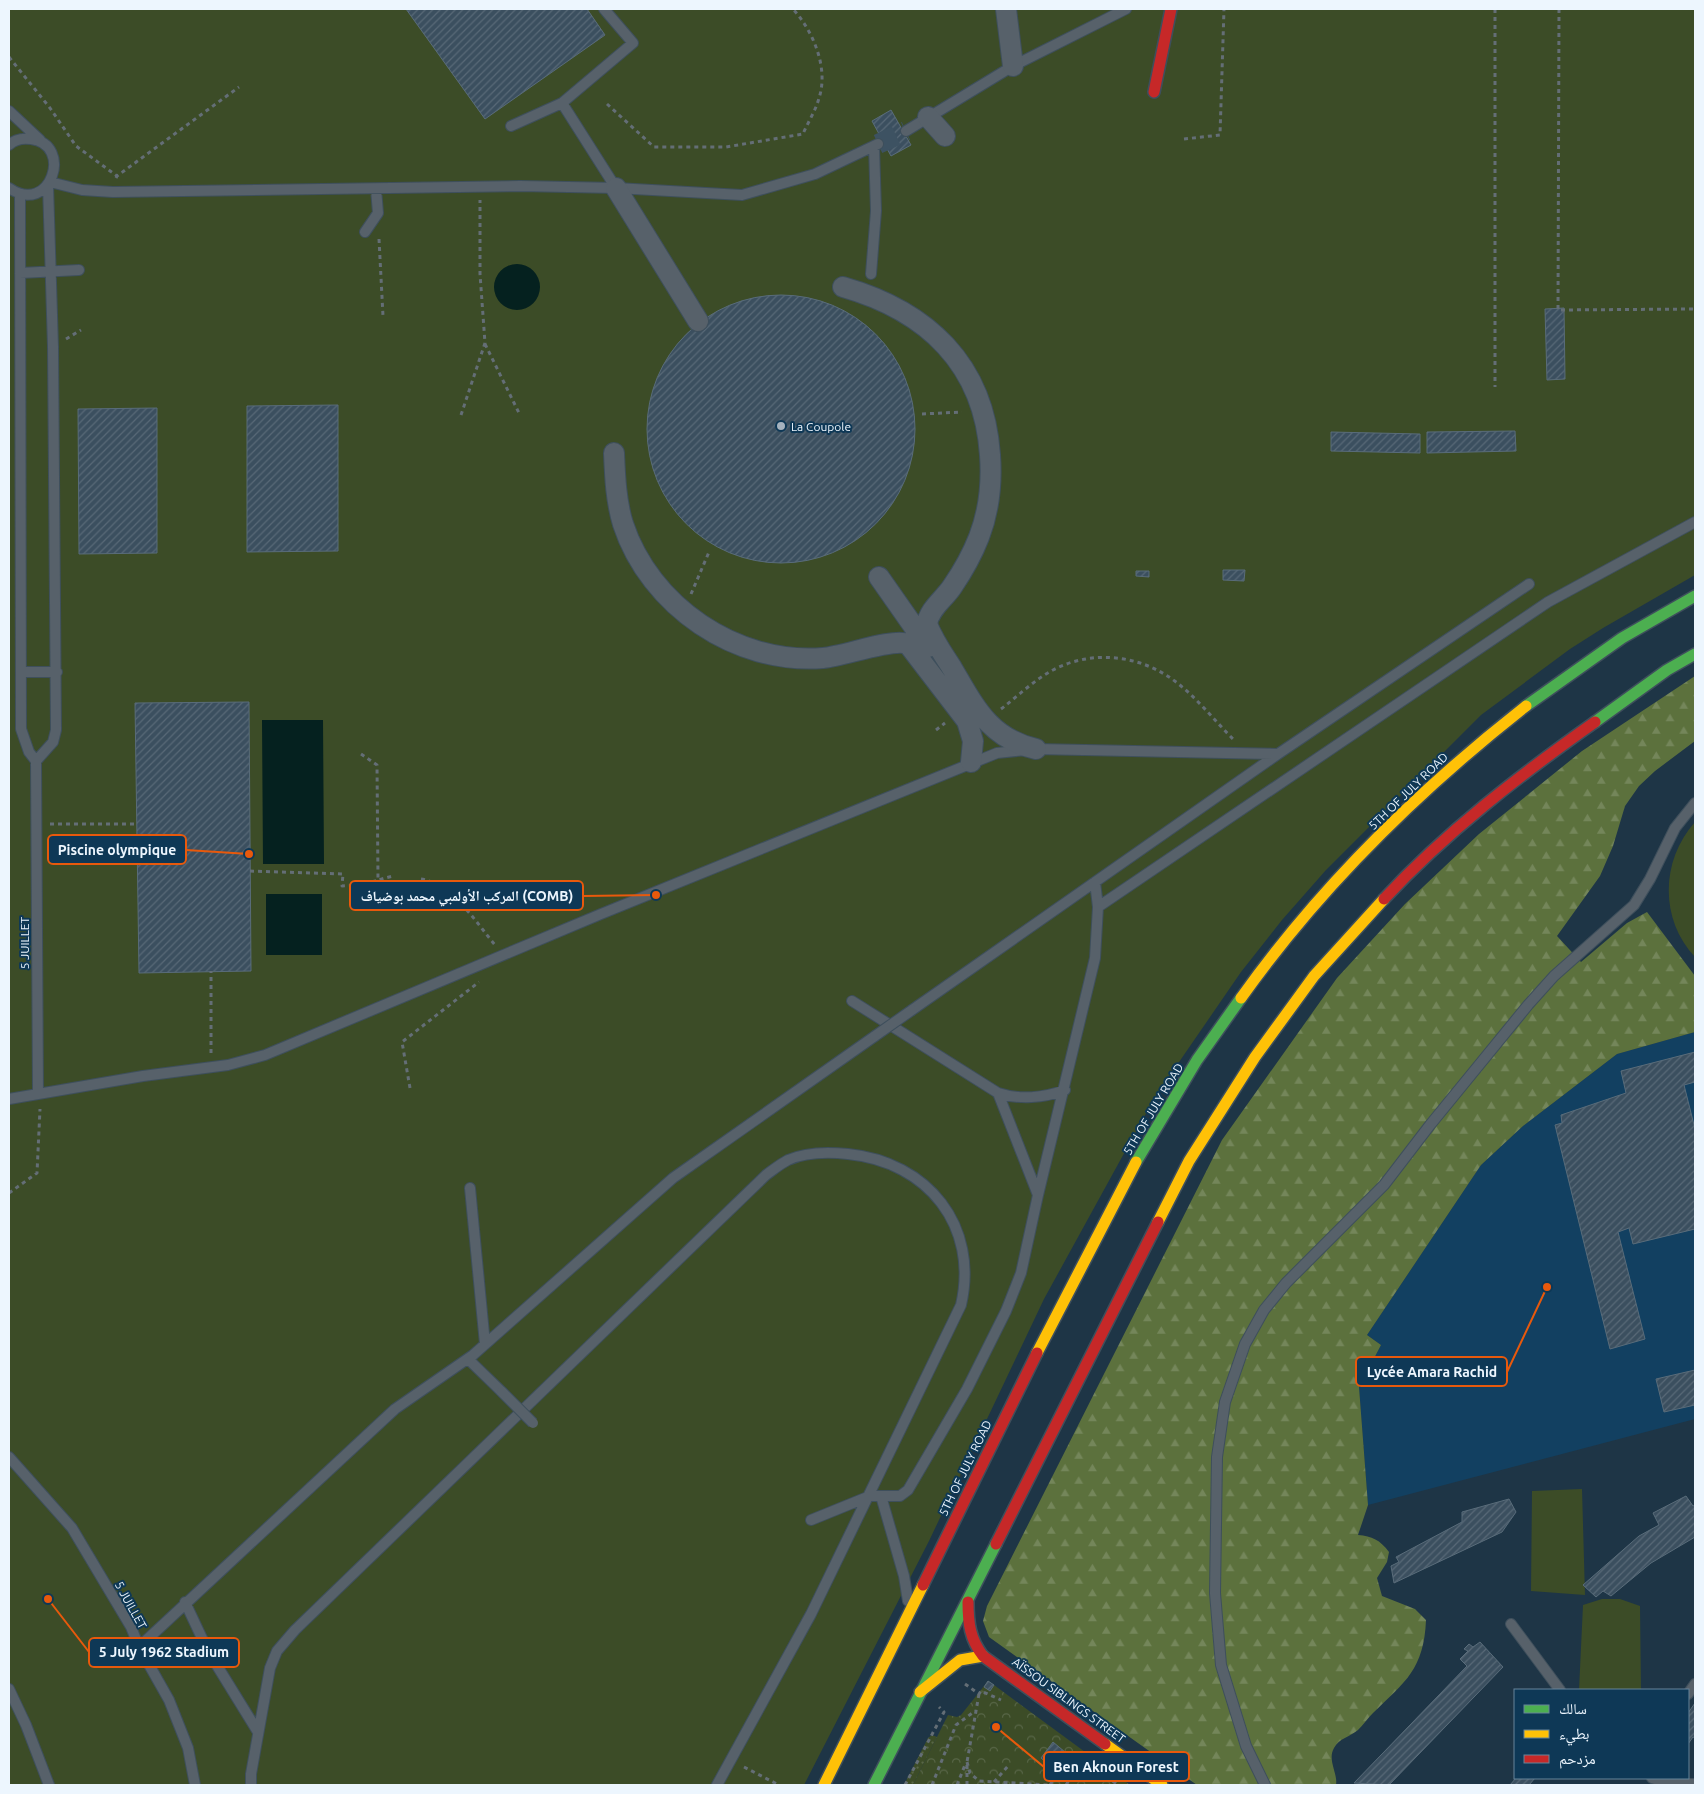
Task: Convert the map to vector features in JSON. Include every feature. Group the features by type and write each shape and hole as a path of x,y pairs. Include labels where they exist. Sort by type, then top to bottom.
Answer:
{"main road":[{"path":"1154,92 1171,9"},
{"name":"5TH OF JULY ROAD","path":"824,1785 1050,1329 1156,1128 1202,1053 1283,942 1356,861 1463,758 1576,669 1667,611 1695,596"},
{"path":"874,1785 1189,1161 1255,1057 1314,976 1412,869 1470,818 1594,721 1668,670 1695,654"},
{"path":"920,1692 960,1660 983,1656 974,1645 969,1633 968,1602"},
{"name":"AÏSSOU SIBLINGS STREET","path":"983,1656 1162,1785"}],"street":[{"path":"1006,9 1013,66"},
{"path":"928,117 945,136"},
{"path":"616,188 698,321"},
{"path":"843,287 875,296 904,311 930,330 953,353 971,380 984,411 991,473 988,504 980,534 968,563 950,590 931,613 927,624 946,677 969,726 973,741 971,762"},
{"path":"614,453 615,489 623,524 638,557 658,587 683,612 714,634 748,648 785,657 822,658 859,652 891,642 902,642 913,648 946,677 989,725 1010,741 1036,749"},
{"path":"879,577 946,677"}],"lane":[{"path":"511,126 562,104 633,43 604,9"},
{"path":"906,131 1013,66 1126,9"},
{"path":"562,104 616,188"},
{"path":"9,111 44,144 51,152 54,162 54,173 49,184 57,672 56,730 53,742 46,753 36,762 24,741 21,729 20,194"},
{"path":"9,145 23,138 34,139 44,144"},
{"path":"9,188 20,194 35,193 49,184 82,190 113,192 480,187 616,188 742,195 815,174 876,145 876,211 871,274"},
{"path":"366,232 378,213 376,189"},
{"path":"20,273 79,270"},
{"path":"1098,907 1548,602 1695,522"},
{"path":"139,1646 395,1409 468,1359 672,1178 1278,754 1530,584"},
{"path":"22,672 57,672"},
{"path":"9,1099 211,1068 265,1055 296,1044 601,914 997,753 1036,749 1278,754"},
{"name":"5 JUILLET","path":"36,762 38,1094"},
{"path":"1265,1785 1246,1746 1221,1666 1215,1593 1217,1457 1225,1402 1245,1344 1254,1325 1286,1283 1384,1185 1528,1004 1554,976 1634,905 1650,879 1675,828 1695,803"},
{"path":"810,1520 870,1496 900,1496 908,1490 968,1389 1006,1311 1021,1273 1038,1195 1096,958 1098,907 1095,882"},
{"path":"852,1001 998,1093 1020,1097 1065,1090"},
{"path":"998,1093 1038,1195"},
{"path":"251,1785 251,1774 270,1668 277,1651 294,1630 766,1175 788,1160 814,1153 838,1152 869,1156 912,1176 930,1189 944,1206 958,1233 965,1259 965,1288 961,1306 811,1614 717,1785"},
{"path":"470,1188 485,1344"},
{"path":"468,1359 533,1423"},
{"name":"5 JUILLET","path":"9,1457 72,1528 131,1627 139,1646 169,1700 188,1748 195,1785"},
{"path":"881,1496 904,1576 910,1611"},
{"path":"185,1602 208,1652 258,1732"},
{"path":"1511,1624 1559,1689"},
{"path":"9,1689 26,1725 49,1785"},
{"path":"1655,1779 1671,1784 1695,1784"}],"path":[{"path":"606,104 654,147 726,147 803,134 820,97 821,59 800,17 793,9"},
{"path":"1184,139 1220,135 1224,9"},
{"path":"1495,9 1495,387"},
{"path":"1559,9 1558,310 1695,309"},
{"path":"9,57 50,108 76,146 116,176"},
{"path":"113,192 116,176 239,86"},
{"path":"480,187 480,274 485,343 520,414"},
{"path":"378,213 383,316"},
{"path":"461,414 485,343"},
{"path":"922,414 984,411"},
{"path":"683,612 709,552"},
{"path":"997,704 1000,710 1042,677 1068,664 1096,657 1126,659 1154,667 1178,683 1245,752"},
{"path":"936,730 961,712"},
{"path":"361,754 377,765 378,880"},
{"path":"37,824 137,824"},
{"path":"250,871 343,874 342,886 362,885 393,876"},
{"path":"421,879 435,882 448,891 505,956"},
{"path":"211,1068 212,971"},
{"path":"410,1088 402,1042 487,976"},
{"path":"9,1193 37,1173 41,1113 38,1094"},
{"path":"967,1785 967,1762 980,1692 1009,1706"},
{"path":"905,1785 944,1712 938,1707"},
{"path":"932,1785 956,1725 976,1710"},
{"path":"1063,1745 1118,1785"},
{"path":"967,1762 974,1779 979,1782 1049,1785 1071,1751"},
{"path":"1066,1785 1083,1760"},
{"path":"957,1785 967,1762"},
{"path":"741,1766 779,1785"},
{"path":"993,1782 1008,1766"}],"shaded area":[{"path":"522,264 534,270 539,278 539,296 534,304 526,309 512,310 500,304 495,296 494,282 500,270 508,265"},
{"path":"262,720 323,720 324,864 263,864"},
{"path":"266,894 322,894 322,955 266,955"},
{"path":"1695,1032 1695,1419 1368,1505 1359,1387 1381,1345 1367,1335 1481,1165 1523,1126 1617,1054"}],"green space":[{"path":"9,9 1695,9 1695,575 1570,649 1481,715 1326,870 1282,920 1241,972 1155,1097 1044,1299 929,1541 804,1785 9,1785"},
{"path":"1695,676 1695,741 1655,771 1639,786 1625,806 1613,846 1600,876 1557,936 1581,962 1627,923 1647,912 1695,976 1695,1032 1617,1054 1523,1126 1481,1165 1367,1335 1381,1345 1359,1387 1368,1505 1358,1535 1375,1539 1389,1552 1387,1562 1377,1578 1382,1596 1415,1609 1426,1620 1424,1637 1417,1663 1403,1683 1358,1730 1342,1740 1334,1748 1332,1762 1336,1776 1336,1785 1197,1785 989,1637 983,1621 987,1606 1222,1140 1337,978 1405,904 1479,834 1582,751"},
{"path":"1695,822 1695,957 1683,942 1675,925 1670,908 1669,890 1671,871 1676,854 1684,837"},
{"path":"1582,1489 1585,1595 1531,1591 1532,1491"},
{"path":"1602,1599 1620,1599 1640,1606 1641,1689 1579,1689 1583,1605"},
{"path":"988,1681 1130,1785 913,1785 948,1715 957,1717 961,1715"},
{"path":"932,1735 937,1737 913,1785 904,1785 928,1738"}],"building":[{"path":"406,9 587,9 605,35 485,119"},
{"path":"891,110 911,145 891,156 872,121"},
{"name":"La Coupole","path":"781,295 807,297 832,305 856,317 876,334 893,354 905,378 913,403 915,429 913,455 905,480 893,504 876,524 856,541 832,553 807,561 781,563 755,561 730,553 706,541 686,524 669,504 657,480 649,455 647,429 649,403 657,378 669,354 686,334 706,317 730,305 755,297"},
{"path":"1564,308 1565,379 1547,380 1545,309"},
{"path":"338,405 338,551 247,552 247,406"},
{"path":"157,408 157,553 79,554 78,409"},
{"path":"1515,431 1516,451 1427,453 1427,432"},
{"path":"1331,432 1420,434 1420,453 1331,451"},
{"path":"1223,570 1245,570 1244,581 1223,580"},
{"path":"1136,571 1149,571 1149,577 1136,576"},
{"path":"249,702 251,971 139,973 135,703"},
{"path":"1695,1052 1695,1082 1684,1085 1695,1129 1695,1229 1633,1244 1629,1228 1618,1232 1645,1339 1610,1349 1555,1125 1562,1123 1561,1115 1626,1093 1621,1071"},
{"path":"1695,1370 1695,1405 1664,1412 1656,1379"},
{"path":"1686,1496 1693,1506 1695,1505 1695,1537 1651,1563 1611,1596 1603,1591 1596,1597 1583,1585 1639,1536 1659,1525 1653,1513"},
{"path":"1509,1499 1516,1512 1502,1532 1394,1583 1391,1566 1399,1562 1396,1557 1462,1522 1462,1512"},
{"path":"1480,1642 1503,1667 1389,1785 1354,1783 1467,1666 1460,1659 1468,1651 1464,1649 1469,1644 1473,1647"},
{"path":"988,1681 994,1685 990,1691 984,1687"},
{"path":"1695,1703 1695,1738 1693,1737 1689,1743 1689,1712"},
{"path":"1053,1742 1065,1752 1054,1769 1041,1758"},
{"path":"1515,1779 1534,1779 1529,1785 1510,1785"}],"tunnel":[{"path":"878,144 906,131"}],"traffic: fast":[{"path":"1526,706 1622,638 1695,596"},
{"path":"1595,722 1667,670 1695,654"},
{"path":"1136,1162 1197,1060 1241,998"},
{"path":"874,1785 996,1544"}],"traffic: slow":[{"path":"1241,998 1304,917 1373,842 1447,771 1526,706"},
{"path":"1158,1222 1189,1161 1255,1057 1314,976 1384,899"},
{"path":"1037,1353 1136,1162"},
{"path":"824,1785 923,1585"},
{"path":"920,1692 960,1660 983,1656"},
{"path":"1105,1744 1162,1785"}],"traffic: jam":[{"path":"1154,92 1171,9"},
{"path":"1384,899 1408,874 1485,805 1595,722"},
{"path":"996,1544 1158,1222"},
{"path":"923,1585 1037,1353"},
{"path":"968,1602 971,1630 975,1643 983,1656 1105,1744"}],"place":[{"name":"La Coupole","path":"781,426"},
{"name":"Piscine olympique","path":"249,854"},
{"name":"المركب الأولمبي محمد بوضياف (COMB)","path":"656,895"},
{"name":"Lycée Amara Rachid","path":"1547,1287"},
{"name":"5 July 1962 Stadium","path":"48,1599"},
{"name":"Ben Aknoun Forest","path":"996,1727"}]}
